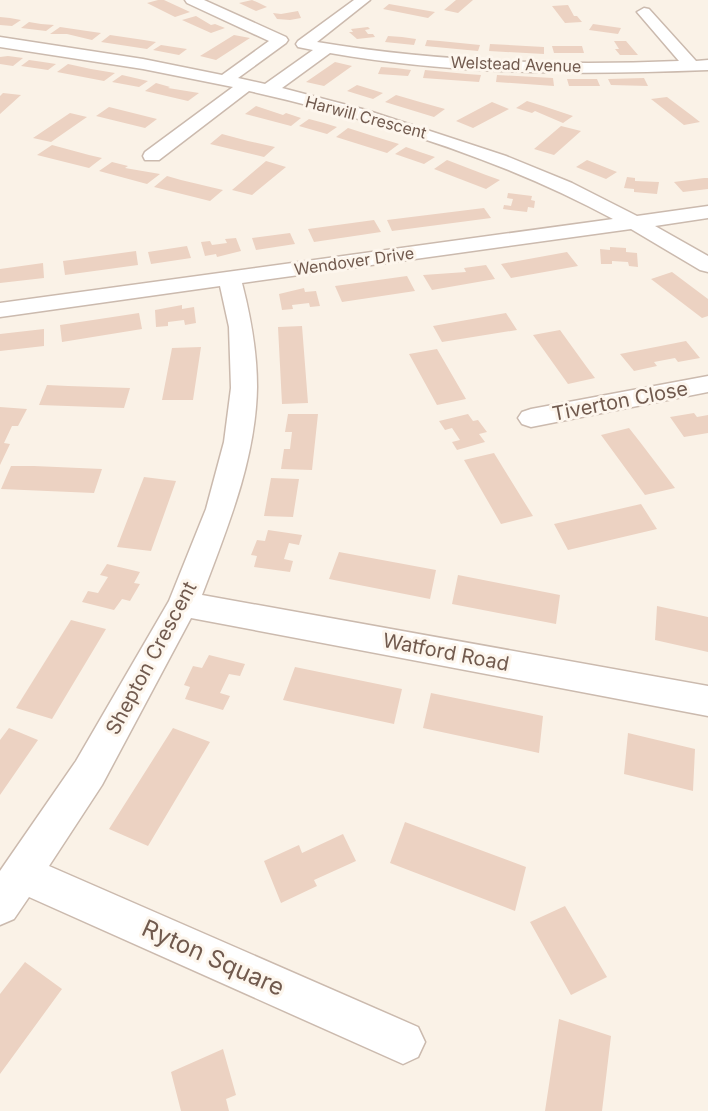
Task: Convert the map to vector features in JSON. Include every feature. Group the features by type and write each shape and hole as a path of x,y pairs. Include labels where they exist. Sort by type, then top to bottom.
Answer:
{"street":[{"path":"192,0 280,40 224,81"},
{"name":"Welstead Avenue","path":"363,0 304,44 325,49 425,60 528,68 700,65"},
{"path":"644,12 700,65"},
{"name":"Harwill Crescent","path":"0,42 78,52 224,81 399,125 484,153 567,188 634,221 708,266"},
{"path":"267,91 325,49"},
{"path":"152,156 245,86"},
{"name":"Wendover Drive","path":"0,310 708,212"},
{"name":"Shepton Crescent","path":"11,890 89,773 183,604 220,509 237,442 244,388 242,338 230,279"},
{"name":"Tiverton Close","path":"531,418 708,384"},
{"name":"Watford Road","path":"183,604 708,701"},
{"name":"Ryton Square","path":"11,890 403,1042"}],"building":[{"path":"164,0 190,12 175,17 147,3"},
{"path":"252,0 267,7 256,11 239,3"},
{"path":"456,0 473,0 458,13 444,10"},
{"path":"389,4 435,12 428,18 383,9"},
{"path":"568,5 574,16 582,22 565,23 552,6"},
{"path":"298,11 301,18 290,20 277,19 273,13 281,14"},
{"path":"196,16 211,25 215,24 225,28 211,33 182,20"},
{"path":"0,17 21,20 12,26 0,25"},
{"path":"29,22 54,25 46,31 21,28"},
{"path":"593,24 621,28 618,34 589,30"},
{"path":"60,27 101,33 92,40 67,34 50,34"},
{"path":"368,27 370,29 365,30 375,37 357,39 349,32 353,32 351,29"},
{"path":"110,35 156,42 147,49 101,42"},
{"path":"234,35 250,38 216,60 200,56"},
{"path":"388,36 416,39 414,45 385,42"},
{"path":"427,40 480,45 478,51 425,46"},
{"path":"614,41 626,41 638,55 620,55 615,49 619,49"},
{"path":"490,44 544,47 544,54 489,51"},
{"path":"161,45 187,49 179,55 153,50"},
{"path":"552,46 582,46 584,53 554,53"},
{"path":"0,57 23,58 13,66 0,64"},
{"path":"29,60 56,64 48,70 21,66"},
{"path":"335,62 352,66 324,86 306,82"},
{"path":"68,64 115,73 104,81 57,72"},
{"path":"381,67 411,70 408,76 378,74"},
{"path":"425,70 481,75 479,82 423,78"},
{"path":"122,75 148,81 139,87 112,82"},
{"path":"497,75 553,78 554,86 496,82"},
{"path":"644,78 648,86 611,85 608,79"},
{"path":"567,79 597,79 600,86 569,86"},
{"path":"156,83 170,87 168,88 199,93 188,101 145,91"},
{"path":"357,85 383,93 373,99 347,91"},
{"path":"3,93 21,95 0,114 0,96"},
{"path":"396,95 445,109 434,117 385,102"},
{"path":"667,97 700,122 684,125 651,99"},
{"path":"527,101 573,116 563,123 535,111 532,113 516,108"},
{"path":"492,102 509,109 473,128 456,121"},
{"path":"256,106 301,118 291,126 245,114"},
{"path":"109,107 157,119 145,128 96,116"},
{"path":"70,113 87,117 51,142 33,138"},
{"path":"309,119 337,127 327,134 299,126"},
{"path":"561,126 581,131 554,155 534,149"},
{"path":"348,128 399,144 387,153 336,137"},
{"path":"222,134 275,147 264,157 210,144"},
{"path":"52,145 102,158 89,168 37,155"},
{"path":"406,147 435,157 424,164 395,154"},
{"path":"447,160 500,180 486,189 434,169"},
{"path":"587,160 617,172 606,179 576,167"},
{"path":"266,161 286,167 252,195 232,190"},
{"path":"112,162 128,166 125,168 160,174 147,184 99,171"},
{"path":"167,176 223,190 210,201 154,187"},
{"path":"627,177 635,178 635,181 659,182 657,194 634,192 634,189 624,188"},
{"path":"708,178 708,189 683,192 674,182"},
{"path":"508,193 532,196 531,200 535,201 534,208 528,207 527,212 503,209 504,205 511,206 513,199 507,198"},
{"path":"484,208 491,218 392,231 387,220"},
{"path":"374,220 381,232 314,242 308,229"},
{"path":"290,233 295,244 256,250 252,238"},
{"path":"236,238 241,251 217,257 216,254 205,256 201,242 210,241 212,245 227,243 225,239"},
{"path":"187,246 191,258 151,264 148,252"},
{"path":"610,247 626,248 626,252 637,253 638,267 629,266 628,262 612,261 612,264 601,264 600,249 610,250"},
{"path":"136,251 138,265 65,275 63,261"},
{"path":"567,252 578,266 511,278 501,264"},
{"path":"43,263 44,278 0,283 0,269"},
{"path":"486,265 495,279 432,290 423,275 466,272 464,268"},
{"path":"672,272 708,299 708,316 702,318 651,279"},
{"path":"407,276 415,291 342,302 335,286"},
{"path":"304,288 305,292 316,291 320,306 310,307 309,303 292,305 293,309 282,310 279,294"},
{"path":"182,305 182,309 194,307 196,323 185,325 184,320 168,322 168,326 156,327 155,310"},
{"path":"139,313 142,329 62,342 60,325"},
{"path":"506,313 517,330 442,342 433,326"},
{"path":"302,326 308,403 282,404 278,327"},
{"path":"44,329 44,346 0,351 0,334"},
{"path":"560,330 595,378 568,384 533,335"},
{"path":"686,341 700,358 678,362 675,358 654,362 657,366 634,371 620,354"},
{"path":"201,347 193,400 162,400 172,348"},
{"path":"437,349 466,399 437,405 409,354"},
{"path":"47,385 130,388 124,408 39,405"},
{"path":"0,407 27,409 18,426 12,426 4,443 10,444 0,465"},
{"path":"694,413 697,417 708,415 708,433 684,437 670,417"},
{"path":"288,414 318,414 312,470 281,469 284,449 290,449 292,432 285,432"},
{"path":"468,414 473,421 478,420 487,432 479,434 485,442 457,450 452,442 460,440 452,428 445,430 439,421"},
{"path":"629,428 675,488 645,495 601,435"},
{"path":"494,453 533,516 501,524 464,460"},
{"path":"11,466 102,469 94,493 1,489"},
{"path":"144,477 176,481 151,551 117,547"},
{"path":"271,478 299,479 293,517 264,516"},
{"path":"641,504 657,529 568,550 554,524"},
{"path":"268,530 302,535 299,545 289,543 284,559 293,561 290,572 254,567 257,556 251,555 257,540 265,541"},
{"path":"339,552 436,570 430,599 329,579"},
{"path":"107,564 140,572 134,583 140,584 130,601 122,599 114,610 82,602 88,591 98,593 108,577 100,575"},
{"path":"458,575 560,595 556,624 452,604"},
{"path":"657,606 708,617 708,652 655,640"},
{"path":"71,620 106,629 52,719 16,708"},
{"path":"209,655 245,664 240,676 229,674 220,693 230,696 223,710 185,699 190,687 184,685 193,666 202,668"},
{"path":"295,667 402,689 394,724 283,700"},
{"path":"431,693 543,716 539,753 423,728"},
{"path":"9,728 38,740 0,795 0,740"},
{"path":"173,728 210,742 148,846 109,829"},
{"path":"628,733 695,749 693,791 624,774"},
{"path":"405,822 526,867 515,911 390,863"},
{"path":"343,834 356,861 314,880 317,886 281,903 264,861 299,845 302,853"},
{"path":"565,906 607,977 571,995 530,922"},
{"path":"25,962 62,989 0,1074 0,994"},
{"path":"559,1019 611,1036 602,1111 545,1111"},
{"path":"223,1049 236,1095 226,1099 229,1111 181,1111 171,1072"}]}
